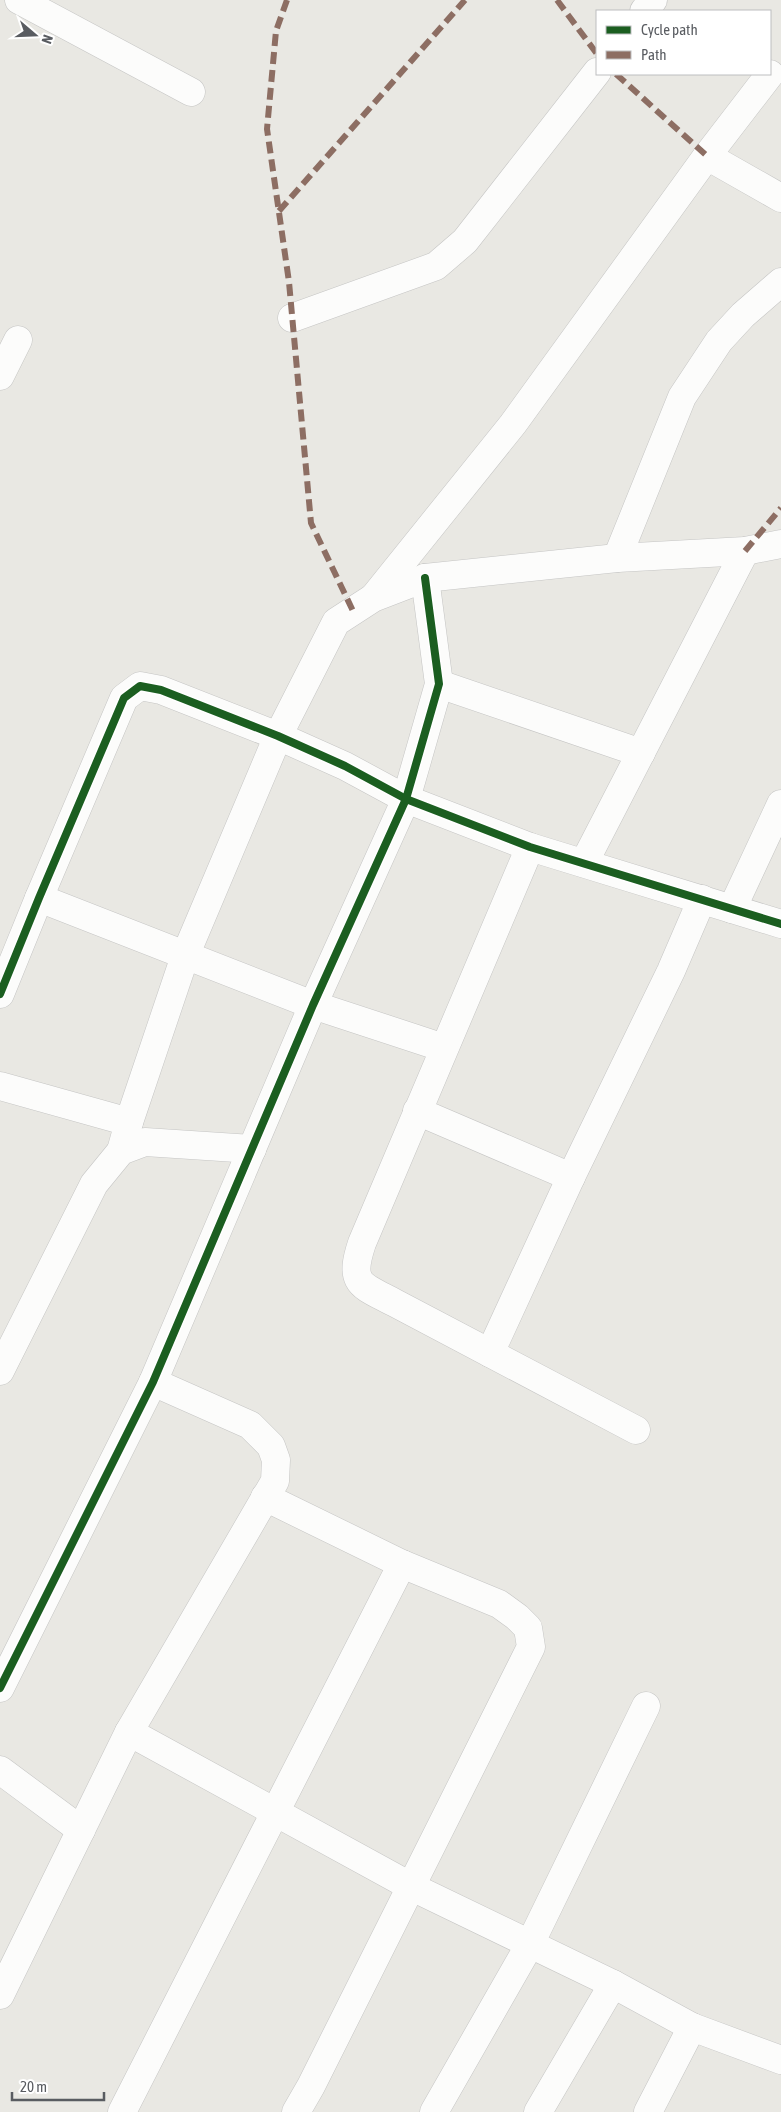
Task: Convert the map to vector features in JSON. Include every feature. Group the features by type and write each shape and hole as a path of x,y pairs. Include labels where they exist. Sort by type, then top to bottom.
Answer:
{"street":[{"path":"19,0 191,92"},
{"path":"645,10 653,0"},
{"path":"771,73 781,59"},
{"path":"292,318 436,266 465,241 596,73"},
{"path":"373,598 513,424 706,156 769,75"},
{"path":"706,156 781,198"},
{"path":"617,558 682,397 719,341 743,316 781,282"},
{"path":"0,376 18,340"},
{"path":"0,1371 94,1184 121,1151 128,1122 185,956 278,736 336,622 373,598 425,578 617,558 746,551 781,544"},
{"path":"584,863 622,794 641,753 746,551"},
{"path":"0,1688 153,1382 313,1005 406,799 439,684 425,578"},
{"path":"439,684 641,753"},
{"path":"0,994 38,898 124,698 140,686 161,690 278,736 346,766 406,799 530,847 781,924"},
{"path":"732,909 781,804"},
{"path":"530,847 362,1243 355,1262 356,1276 363,1286 636,1430"},
{"path":"38,898 313,1005 444,1048"},
{"path":"490,1353 571,1177 671,971 702,899"},
{"path":"0,1086 128,1122"},
{"path":"417,1111 571,1177"},
{"path":"121,1151 145,1142 252,1148"},
{"path":"0,1996 129,1732 275,1481 276,1460 271,1446 250,1425 153,1382"},
{"path":"265,1497 402,1564 499,1604 528,1628 531,1647 412,1887 296,2112"},
{"path":"122,2112 402,1564"},
{"path":"434,2112 530,1944 646,1706"},
{"path":"129,1732 412,1887 613,1984 692,2027 781,2060"},
{"path":"0,1770 81,1830"},
{"path":"538,2112 613,1984"},
{"path":"648,2112 692,2027"}],"marked path":[{"path":"287,0 276,31 267,129 289,282 311,523 353,611"},
{"path":"279,211 465,0"},
{"path":"557,0 596,53"},
{"path":"617,75 707,156"},
{"path":"745,551 781,508"}],"cycle path":[{"path":"0,1688 153,1382 313,1005 406,799 439,684 425,578"},
{"path":"0,994 124,698 140,686 161,690 278,736 345,766 406,799 530,847 781,924"}]}
